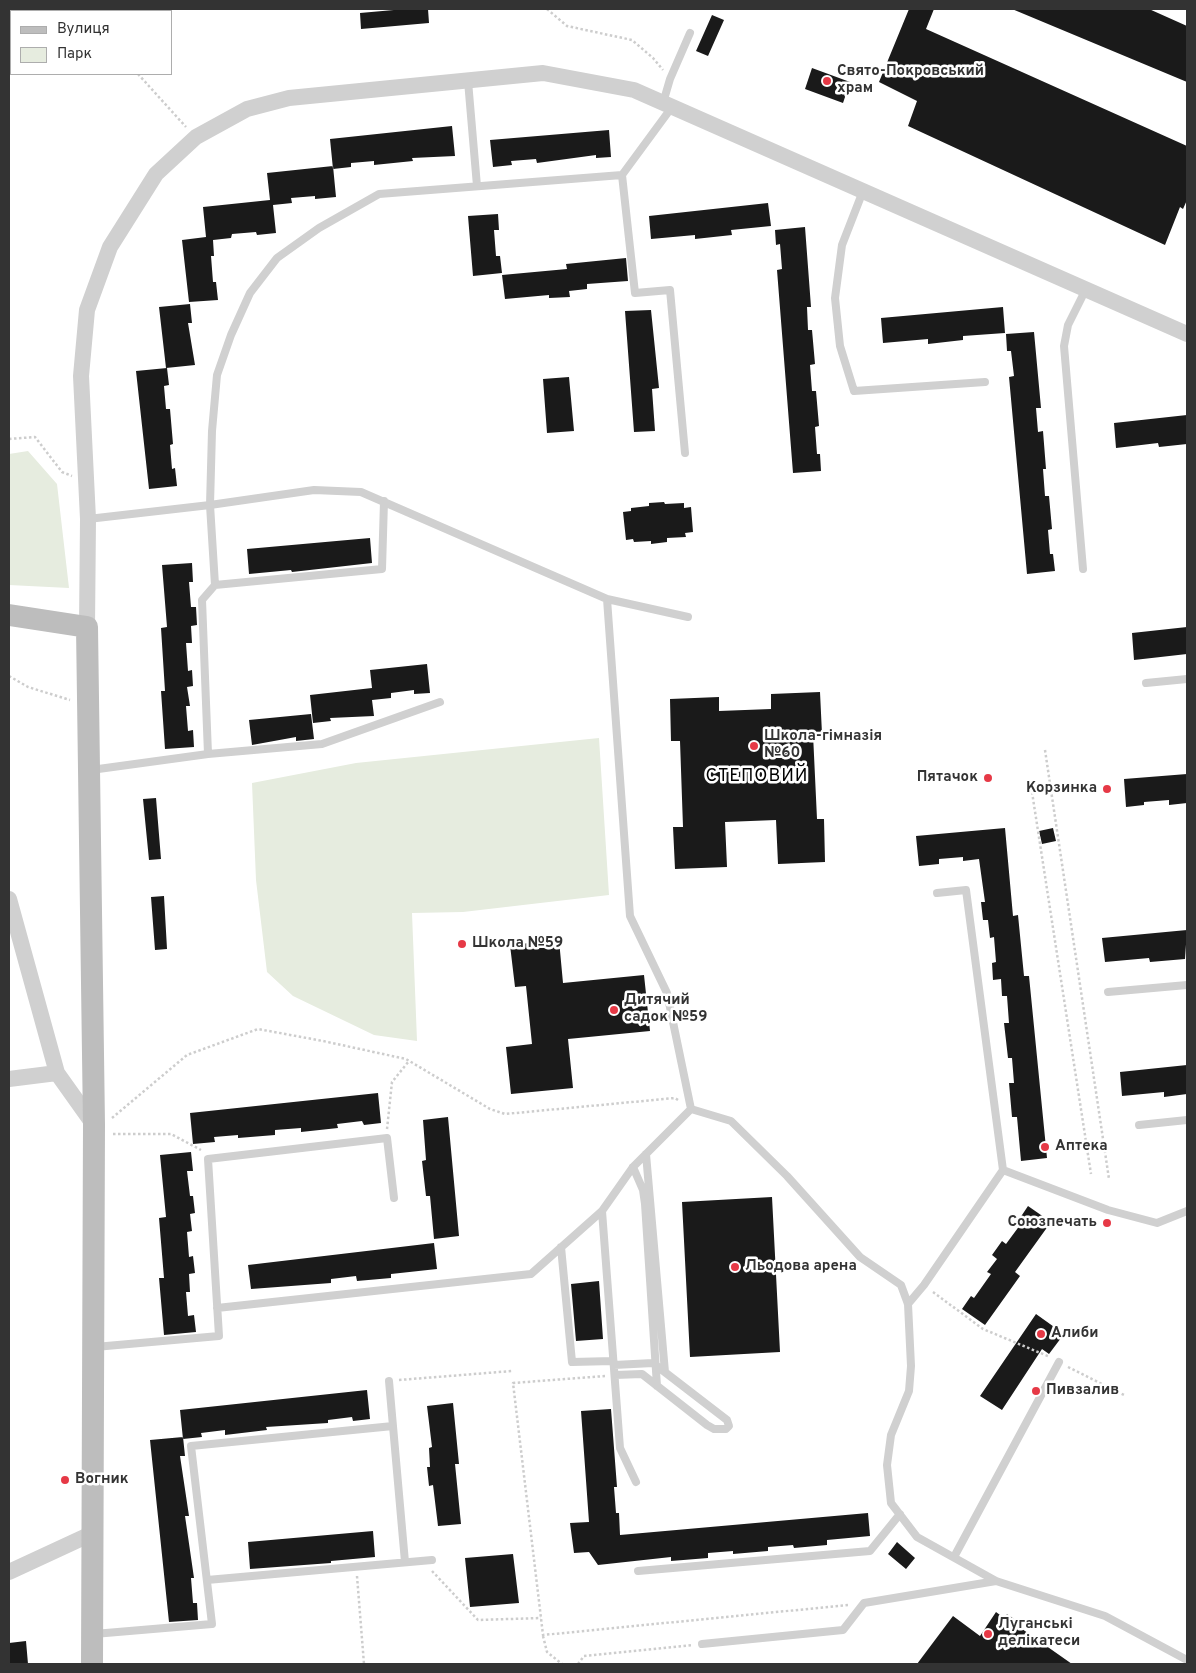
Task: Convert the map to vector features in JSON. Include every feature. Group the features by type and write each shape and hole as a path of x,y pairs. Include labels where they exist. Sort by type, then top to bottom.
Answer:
{"street":[{"path":"92,1664 94,1129 87,627 88,519 81,376 87,310 110,247 138,199 156,174 196,137 247,109 289,98 543,74 634,90 1187,334"},
{"path":"9,615 87,627"},
{"path":"9,899 57,1073 94,1129"},
{"path":"9,1079 57,1073"},
{"path":"9,1572 91,1534"}],"lane":[{"path":"685,454 670,290 635,293 622,175 667,105 670,79 690,33"},
{"path":"468,81 477,186"},
{"path":"215,585 210,505 212,431 217,375 231,335 250,293 277,258 319,228 379,194 622,175"},
{"path":"863,191 842,245 835,298 840,346 854,391 985,382"},
{"path":"1083,569 1064,346 1068,325 1086,289"},
{"path":"88,519 210,505 314,490 361,492 607,599 688,616"},
{"path":"208,754 202,600 215,585 382,569 384,502"},
{"path":"607,599 630,916 667,993 691,1109"},
{"path":"1146,684 1187,679"},
{"path":"89,770 208,754 322,744 440,702"},
{"path":"908,1304 924,1286 1002,1170 966,890 937,893"},
{"path":"1108,992 1187,985"},
{"path":"217,1308 531,1274 602,1211 634,1167 691,1109"},
{"path":"691,1109 731,1122 787,1176 860,1257 902,1285 908,1304 911,1366 909,1391 891,1435 887,1465 891,1503 917,1537 996,1581 1105,1616 1187,1660"},
{"path":"1139,1125 1187,1120"},
{"path":"92,1347 219,1336 208,1159 386,1138 394,1198"},
{"path":"646,1154 665,1372"},
{"path":"634,1167 643,1190 645,1204 657,1386"},
{"path":"1002,1170 1108,1210 1157,1223 1187,1211"},
{"path":"602,1211 620,1448 636,1482"},
{"path":"561,1247 572,1362 653,1363 727,1420 730,1426 728,1428 714,1429 707,1425 642,1374 615,1375"},
{"path":"954,1557 1059,1362"},
{"path":"389,1381 405,1562"},
{"path":"92,1634 212,1624 191,1446 393,1426"},
{"path":"638,1571 870,1551 900,1514"},
{"path":"207,1580 432,1560"},
{"path":"702,1644 843,1630 864,1604 996,1581"}],"path":[{"path":"547,9 566,26 632,40 653,58 670,79"},
{"path":"139,75 196,137"},
{"path":"9,439 35,437 62,472 85,481"},
{"path":"9,676 28,687 74,701 88,714"},
{"path":"1045,750 1109,1179"},
{"path":"1032,792 1091,1174"},
{"path":"94,1129 187,1055 258,1030 323,1041 409,1061 490,1109 505,1114 675,1098 691,1109"},
{"path":"386,1138 392,1082 409,1061"},
{"path":"94,1129 171,1134 215,1158"},
{"path":"924,1286 983,1329 1039,1351 1124,1395"},
{"path":"389,1381 512,1371"},
{"path":"514,1383 615,1375"},
{"path":"422,1561 478,1620 541,1618"},
{"path":"364,1664 357,1575 370,1566"},
{"path":"543,1635 547,1652 562,1664"},
{"path":"578,1664 584,1656 702,1644"}],"green space":[{"path":"28,451 57,484 69,588 9,585 9,454"},
{"path":"599,738 609,895 463,912 412,913 417,1041 374,1035 293,996 267,972 256,880 252,783 356,763"}],"building":[{"path":"428,9 429,23 361,29 360,13"},
{"path":"909,9 934,9 926,29 1187,146 1187,200 1183,209 1180,207 1165,245 908,126 917,101 879,82"},
{"path":"1012,9 1149,9 1187,26 1187,82"},
{"path":"712,15 724,20 708,56 696,51"},
{"path":"812,68 850,82 843,103 805,89"},
{"path":"452,126 455,156 412,158 413,161 374,165 374,161 351,163 351,167 333,169 330,139"},
{"path":"609,130 611,157 596,158 596,155 537,163 536,159 511,161 512,165 493,167 490,140"},
{"path":"333,166 336,197 315,199 315,196 291,198 292,203 273,205 276,233 257,235 256,232 232,234 231,238 213,240 214,256 211,256 213,282 216,282 218,300 189,302 182,240 206,237 203,207 270,200 267,173"},
{"path":"768,203 771,226 731,230 732,235 695,239 695,235 651,239 649,216"},
{"path":"498,214 499,230 494,230 496,256 500,256 502,273 473,276 468,216"},
{"path":"805,227 811,307 807,307 808,330 812,330 815,364 810,365 812,391 816,391 819,426 815,427 817,454 820,454 821,471 793,473 777,270 782,269 780,244 776,245 775,230"},
{"path":"626,258 628,281 587,284 587,289 569,291 570,297 549,298 549,295 505,299 502,275 567,269 566,264"},
{"path":"190,304 192,323 188,323 195,365 166,368 159,307"},
{"path":"1003,307 1005,333 963,336 963,340 928,344 928,339 883,343 881,318"},
{"path":"651,310 659,388 652,389 655,431 634,432 625,311"},
{"path":"1034,332 1041,408 1036,408 1038,432 1043,431 1046,469 1043,469 1045,496 1049,496 1052,529 1048,530 1050,554 1053,554 1055,571 1027,574 1009,377 1014,376 1011,351 1007,351 1006,334"},
{"path":"167,368 169,385 164,386 166,409 170,409 173,444 170,445 172,469 175,468 177,486 149,489 136,371"},
{"path":"569,377 574,431 547,433 543,379"},
{"path":"1187,415 1187,444 1159,447 1158,443 1116,448 1114,423"},
{"path":"664,502 665,504 684,503 684,508 691,507 693,532 685,533 686,537 667,538 667,542 651,544 651,541 634,542 633,539 626,540 623,512 631,511 631,508 649,506 649,503"},
{"path":"370,538 372,563 292,572 291,570 249,574 247,549"},
{"path":"192,563 193,582 189,582 191,607 196,607 197,625 191,626 192,643 186,643 188,671 192,670 193,686 187,687 190,706 186,706 188,731 193,730 194,747 165,749 161,691 165,691 161,628 167,627 162,565"},
{"path":"1187,627 1187,654 1134,660 1132,633"},
{"path":"427,664 430,693 414,694 414,690 391,693 391,698 372,700 374,716 330,718 331,721 313,723 310,695 372,688 370,670"},
{"path":"820,692 822,734 813,734 817,819 824,819 825,862 778,864 776,820 725,822 727,867 675,869 673,827 683,827 680,741 671,741 670,699 719,697 719,711 771,709 771,694"},
{"path":"311,714 314,739 296,741 296,737 252,745 249,720"},
{"path":"1187,774 1187,803 1169,805 1169,800 1144,802 1144,805 1126,807 1124,779"},
{"path":"156,798 161,859 149,860 143,799"},
{"path":"1005,828 1013,916 1018,915 1024,976 1029,976 1047,1158 1021,1161 1017,1117 1012,1117 1009,1083 1014,1083 1012,1058 1008,1058 1004,1023 1009,1023 1007,996 1002,996 1001,979 993,980 992,963 996,962 994,937 990,938 988,920 983,920 981,902 985,902 979,859 963,861 963,857 939,859 939,864 919,866 916,836"},
{"path":"1053,828 1056,841 1042,844 1039,831"},
{"path":"164,896 167,949 155,950 151,897"},
{"path":"1187,930 1185,959 1150,962 1149,958 1105,962 1102,938"},
{"path":"559,940 563,983 644,975 650,1031 568,1039 573,1088 511,1094 506,1047 532,1044 526,986 515,987 510,945"},
{"path":"1187,1065 1187,1094 1164,1097 1164,1092 1122,1096 1120,1072"},
{"path":"378,1093 381,1123 364,1125 362,1121 337,1124 338,1128 301,1132 301,1128 275,1130 275,1135 238,1138 238,1135 214,1137 215,1142 193,1144 190,1113"},
{"path":"448,1117 459,1236 434,1239 430,1196 426,1196 422,1161 426,1160 423,1120"},
{"path":"191,1152 193,1171 187,1171 190,1196 193,1196 195,1213 190,1214 192,1231 187,1232 189,1257 193,1256 195,1273 189,1274 190,1292 186,1292 188,1316 194,1315 196,1332 164,1335 159,1278 164,1278 159,1218 166,1217 160,1155"},
{"path":"772,1197 780,1352 690,1357 682,1202"},
{"path":"1028,1206 1051,1222 1015,1272 1020,1276 985,1325 962,1309 971,1296 974,1298 991,1274 987,1272 997,1259 992,1255 1002,1241 1006,1244 1023,1221 1020,1218"},
{"path":"434,1243 437,1269 391,1274 391,1278 357,1281 356,1276 331,1279 331,1283 251,1289 248,1265"},
{"path":"599,1281 603,1339 576,1341 571,1284"},
{"path":"1036,1314 1064,1334 1049,1354 1042,1349 1002,1410 980,1396"},
{"path":"367,1390 370,1419 353,1421 352,1417 328,1420 328,1423 266,1427 267,1430 225,1435 225,1430 201,1433 202,1437 183,1439 180,1410"},
{"path":"453,1403 459,1464 455,1464 461,1524 438,1526 433,1485 429,1486 427,1467 430,1467 429,1448 432,1447 427,1406"},
{"path":"611,1409 617,1487 614,1487 616,1513 619,1513 620,1535 868,1513 870,1536 827,1540 827,1545 794,1548 793,1545 768,1547 768,1551 733,1554 733,1551 708,1553 708,1558 671,1561 671,1557 598,1565 589,1552 574,1553 570,1523 589,1522 581,1411"},
{"path":"183,1437 185,1456 180,1456 189,1516 185,1516 194,1578 191,1578 193,1603 197,1603 198,1620 169,1622 150,1440"},
{"path":"373,1531 375,1557 331,1561 331,1563 250,1569 248,1542"},
{"path":"897,1542 915,1558 906,1569 888,1554"},
{"path":"513,1554 519,1603 470,1607 465,1558"},
{"path":"996,1612 1004,1618 1007,1614 1017,1621 1015,1624 1072,1664 917,1664 953,1616 980,1636"},
{"path":"26,1641 28,1664 9,1664 9,1643"}],"place":[{"name":"Свято-Покровський храм","path":"827,81"},
{"name":"Школа-гімназія №60","path":"754,746"},
{"name":"Пятачок","path":"988,778"},
{"name":"Корзинка","path":"1107,789"},
{"name":"Школа №59","path":"462,944"},
{"name":"Дитячий садок №59","path":"614,1010"},
{"name":"Аптека","path":"1045,1147"},
{"name":"Союзпечать","path":"1107,1223"},
{"name":"Льодова арена","path":"735,1267"},
{"name":"Алиби","path":"1041,1334"},
{"name":"Пивзалив","path":"1036,1391"},
{"name":"Вогник","path":"65,1480"},
{"name":"Луганські делікатеси","path":"988,1634"}],"district":[{"name":"СТЕПОВИЙ","path":"757,777"}]}
